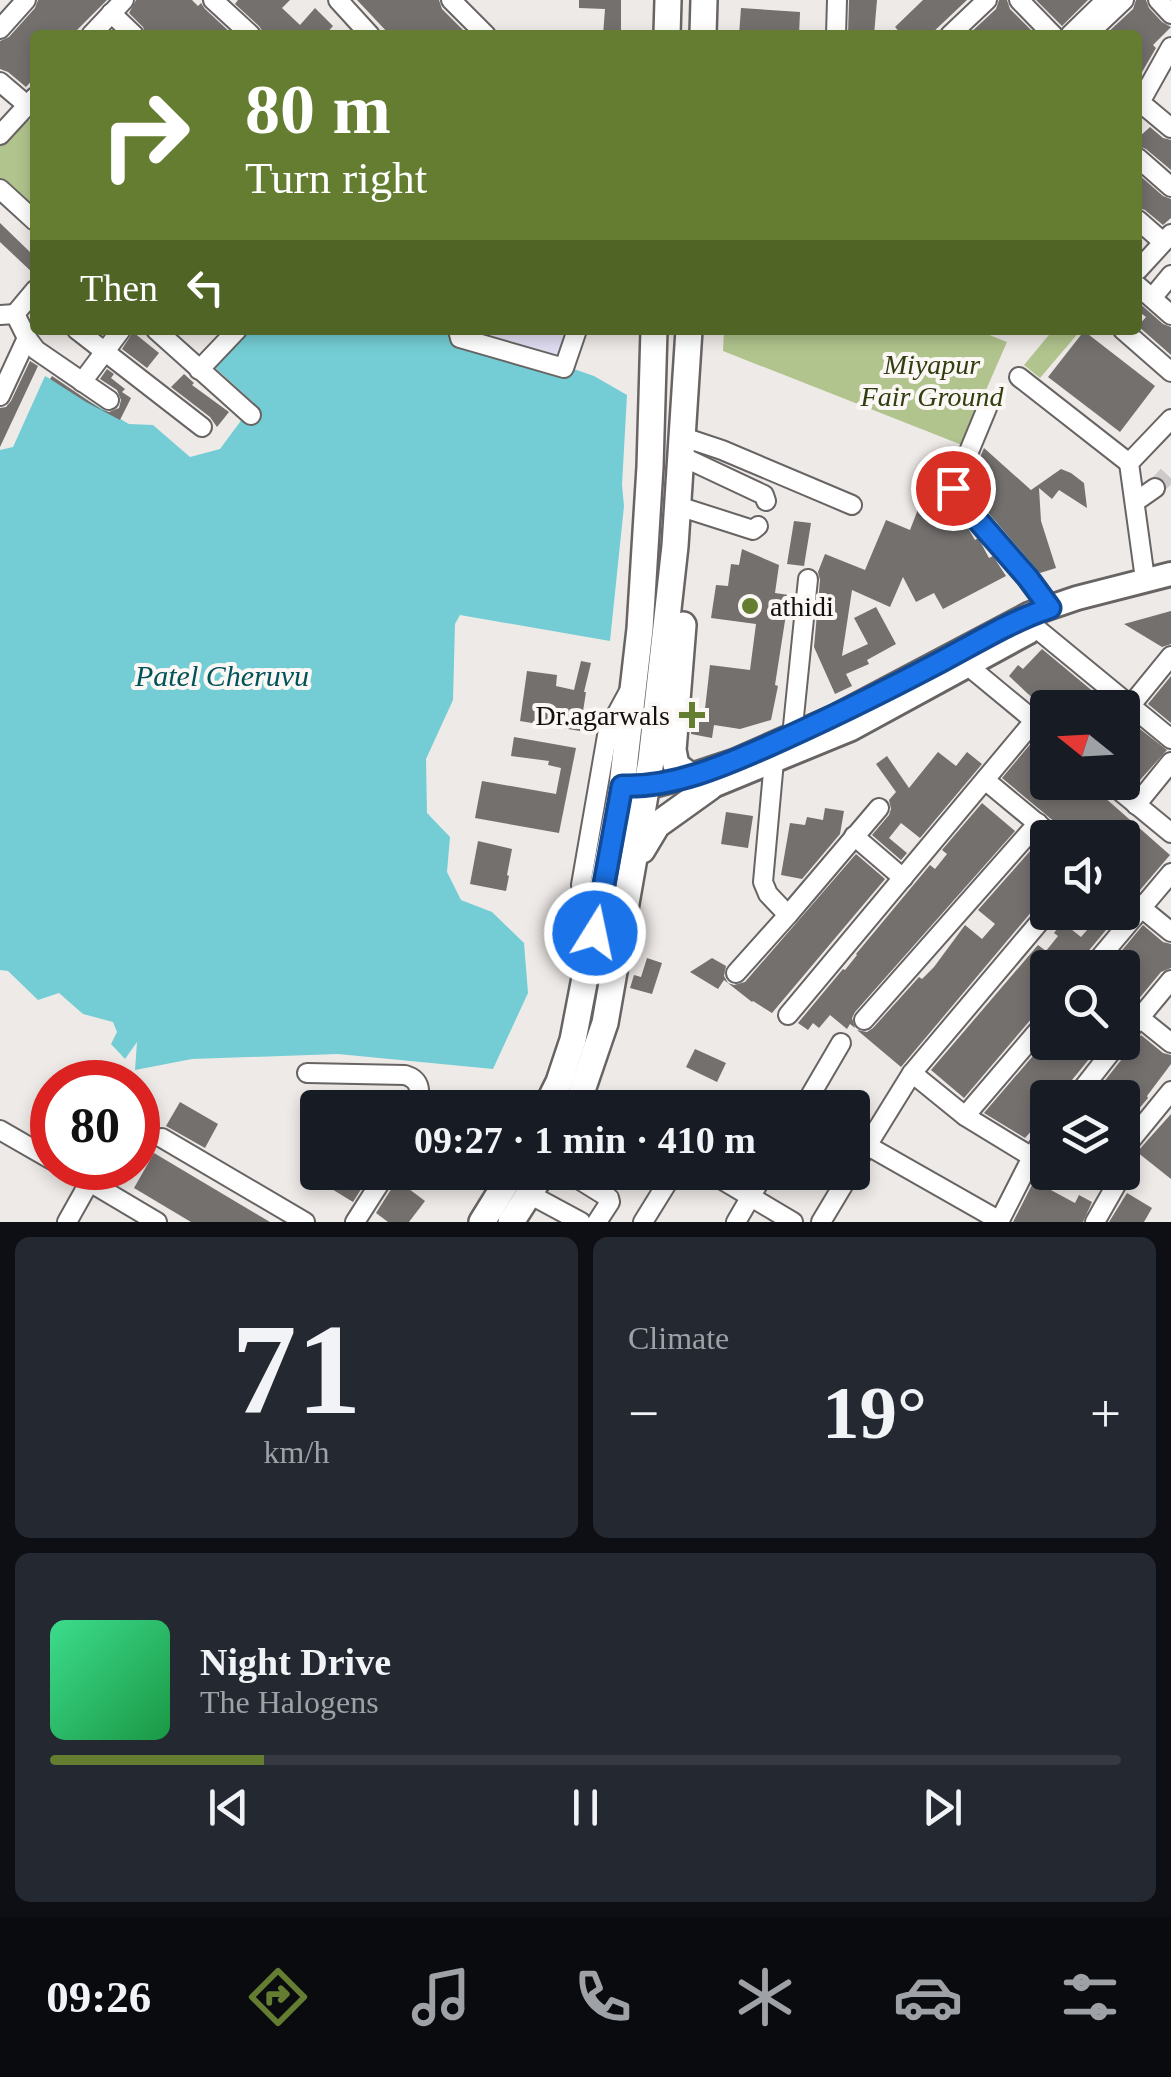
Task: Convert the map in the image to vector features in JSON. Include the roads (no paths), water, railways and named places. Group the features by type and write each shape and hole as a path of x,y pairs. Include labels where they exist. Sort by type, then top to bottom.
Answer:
{"highway":[{"path":"666,30 668,0"},
{"path":"703,30 704,0"},
{"path":"582,1090 605,1022 632,870 634,683 650,478 649,335"},
{"path":"555,1090 573,1040 595,933 632,799 675,546 689,335"},
{"path":"632,870 657,825 700,782 676,765 673,750 685,602 675,546"},
{"path":"482,1222 502,1190"},
{"path":"511,1222 532,1190"}],"main road":[{"path":"700,782 734,761 837,716 984,637 1050,608 1171,574"},
{"path":"632,799 774,760 851,730 1036,628 1171,590"}],"street":[{"path":"0,29 25,0"},
{"path":"213,0 246,30"},
{"path":"338,0 364,28"},
{"path":"452,0 477,30"},
{"path":"836,30 837,0"},
{"path":"955,30 987,0"},
{"path":"1020,0 1047,30"},
{"path":"1075,30 1106,0"},
{"path":"1092,30 1124,0"},
{"path":"1158,0 1171,14"},
{"path":"96,30 117,7 131,30"},
{"path":"1142,110 1171,46"},
{"path":"1142,110 1171,67"},
{"path":"0,82 30,100"},
{"path":"0,135 30,102"},
{"path":"1142,113 1171,128"},
{"path":"1142,162 1171,187"},
{"path":"0,189 30,216"},
{"path":"1142,222 1167,238 1142,266"},
{"path":"1171,276 1145,292 1171,315"},
{"path":"30,297 8,314 36,350 109,400"},
{"path":"85,335 202,427"},
{"path":"82,382 117,335"},
{"path":"161,335 251,414"},
{"path":"199,370 232,335"},
{"path":"459,335 564,368 575,335"},
{"path":"1129,335 1171,372"},
{"path":"0,396 28,338"},
{"path":"1018,377 1130,463 1146,579"},
{"path":"988,408 953,490 1050,608"},
{"path":"1130,463 1171,419"},
{"path":"682,446 764,494 766,500"},
{"path":"682,446 722,450 852,504"},
{"path":"1135,502 1155,488"},
{"path":"678,506 753,530 758,526"},
{"path":"792,736 808,579"},
{"path":"1036,628 1112,690"},
{"path":"1140,694 1171,656"},
{"path":"967,665 1030,718"},
{"path":"595,933 582,885 608,730 634,683"},
{"path":"1140,713 1171,739"},
{"path":"788,1014 985,780 1030,737"},
{"path":"774,760 763,882 768,894 788,915"},
{"path":"1136,804 1171,762"},
{"path":"985,780 1033,820"},
{"path":"1131,800 1171,833"},
{"path":"736,973 879,808"},
{"path":"864,1020 1030,833"},
{"path":"854,836 903,878"},
{"path":"1107,950 1171,873"},
{"path":"1142,908 1171,932"},
{"path":"870,1143 912,1073 1033,930"},
{"path":"1171,980 1140,1018 1171,1043"},
{"path":"965,1116 1030,1040"},
{"path":"814,1090 841,1043"},
{"path":"1090,1080 1106,1060"},
{"path":"307,1073 406,1075 413,1077 419,1090"},
{"path":"912,1073 965,1116 1030,1156"},
{"path":"1140,1129 1171,1091"},
{"path":"0,1130 30,1147"},
{"path":"162,1138 304,1222"},
{"path":"870,1147 999,1222 1030,1161"},
{"path":"67,1222 85,1190"},
{"path":"105,1190 157,1222"},
{"path":"355,1222 375,1190"},
{"path":"544,1190 581,1222"},
{"path":"596,1190 610,1202 597,1222"},
{"path":"643,1222 663,1190"},
{"path":"740,1190 793,1222"},
{"path":"736,1222 756,1190"},
{"path":"821,1222 841,1190"},
{"path":"1094,1222 1113,1190"}],"water":[{"name":"Patel Cheruvu","path":"238,335 475,335 594,376 627,395 624,506 610,641 460,615 455,624 453,700 426,759 427,813 450,837 447,872 461,900 492,912 524,943 528,993 493,1069 338,1054 192,1059 160,1065 160,1060 136,1060 137,1042 125,1059 111,1044 117,1032 113,1022 83,1014 59,993 38,1000 8,971 0,970 0,450 13,447 45,376 129,424 153,425 190,457 220,449 254,403 211,364"}],"tunnel":[{"path":"1155,488 1171,471"}],"place":[{"name":"athidi","path":"750,606"},
{"name":"Dr.agarwals","path":"692,715"}],"park label":[{"name":"Miyapur Fair Ground","path":"932,380"}]}
